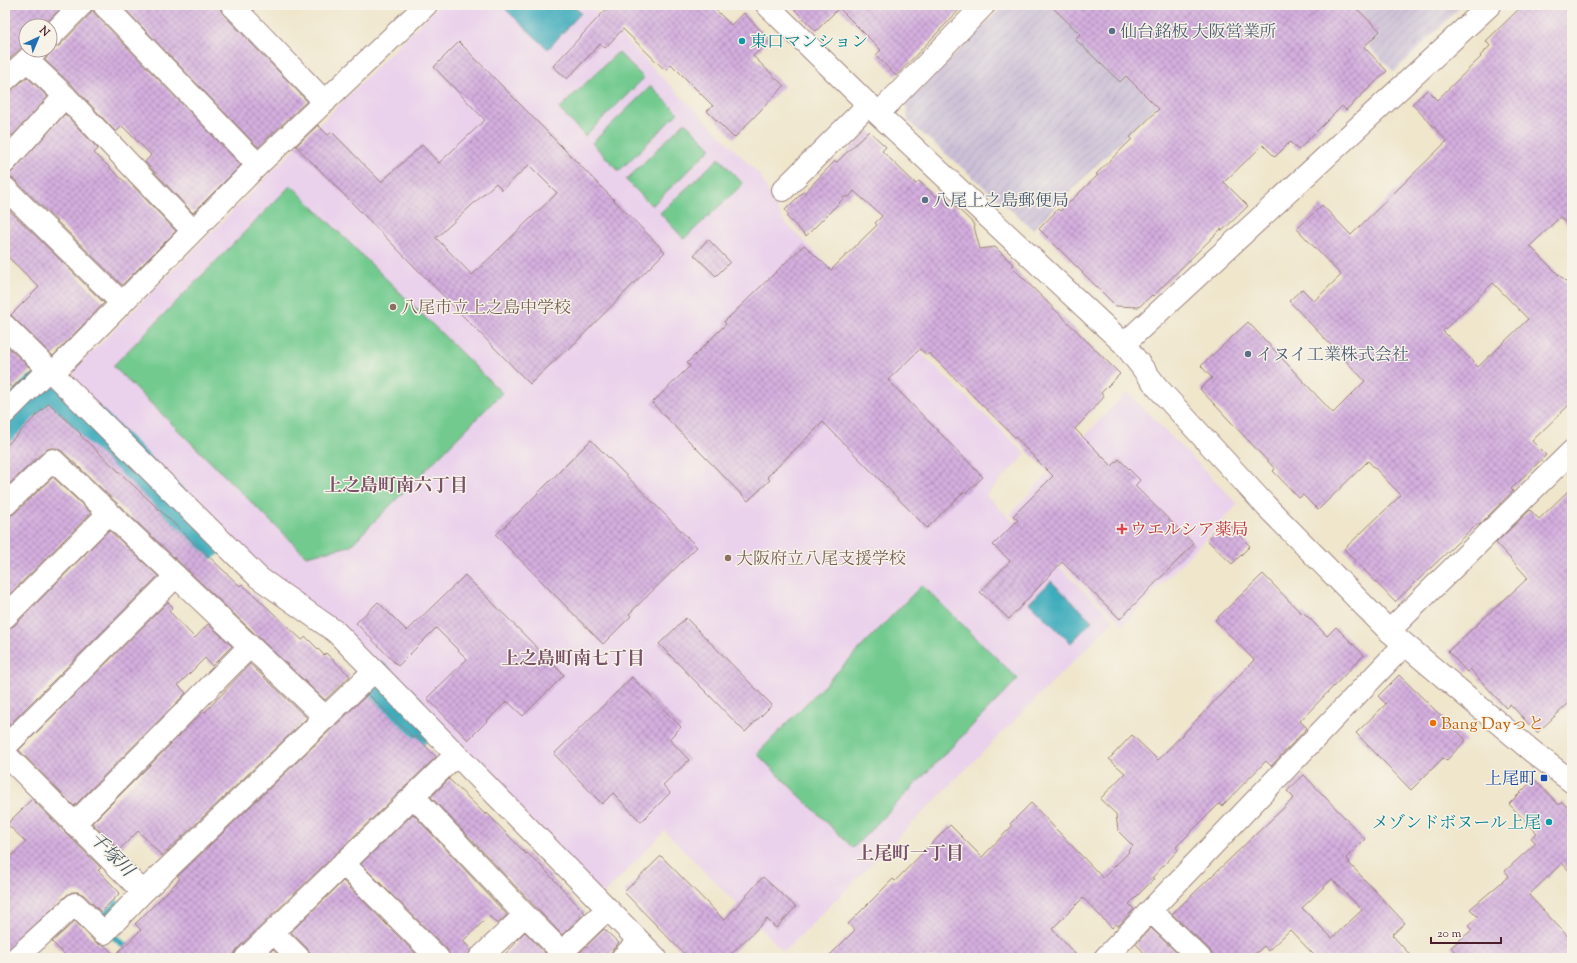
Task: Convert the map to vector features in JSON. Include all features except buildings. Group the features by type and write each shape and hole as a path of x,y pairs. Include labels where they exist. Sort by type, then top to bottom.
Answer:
{"street":[{"path":"58,28 81,5"},
{"path":"104,5 258,165"},
{"path":"232,5 326,102"},
{"path":"5,413 122,303 258,165 326,102 426,5"},
{"path":"767,5 873,109 1124,344 1157,387 1261,500 1397,638 1572,782"},
{"path":"1124,344 1490,5"},
{"path":"783,190 873,109 977,7"},
{"path":"5,80 29,58"},
{"path":"34,58 65,96 193,231"},
{"path":"5,162 65,96"},
{"path":"5,188 122,303"},
{"path":"5,326 259,578 336,632 370,675 456,755 656,958"},
{"path":"1105,958 1151,911 1397,638 1572,451"},
{"path":"5,505 53,460 326,718"},
{"path":"5,617 109,513"},
{"path":"5,747 176,576"},
{"path":"74,824 250,646"},
{"path":"25,955 74,904 104,933 143,892 370,675"},
{"path":"5,754 143,892"},
{"path":"246,958 456,755"},
{"path":"413,796 525,915 559,955 607,909"},
{"path":"343,863 438,958"},
{"path":"1151,911 1200,958"},
{"path":"480,958 525,915"},
{"path":"273,932 299,958"},
{"path":"622,958 639,941"}],"shaded area":[{"path":"439,5 590,5 760,175 783,221 1026,454 986,495 1114,620 784,952 665,831 603,895 256,565 73,382 75,369"},
{"path":"1005,5 1177,5 1217,44 1033,229 908,121 906,104"},
{"path":"1329,5 1458,5 1460,7 1394,72"},
{"path":"1127,392 1238,504 1123,625 1010,514"}],"green space":[{"path":"618,52 644,78 585,136 559,109"},
{"path":"651,86 678,113 619,171 592,143"},
{"path":"685,122 711,148 652,206 626,180"},
{"path":"719,158 743,184 684,239 660,213"},
{"path":"291,185 502,393 350,546 306,556 113,366"},
{"path":"922,585 1018,679 853,848 757,754"}],"water":[{"path":"501,5 573,5 581,13 548,49"},
{"path":"1051,581 1092,621 1071,643 1029,603"}],"waterway":[{"path":"5,428 40,394 54,391 205,539"},
{"path":"365,771 408,732 411,723 406,713 373,681"},
{"name":"千塚川","path":"99,923 98,922 117,904"},
{"name":"千塚川","path":"108,931 138,958"}],"place":[{"name":"仙台銘板 大阪営業所","path":"1112,31"},
{"name":"東口マンション","path":"742,41"},
{"name":"八尾上之島郵便局","path":"925,200"},
{"name":"八尾市立上之島中学校","path":"393,307"},
{"name":"イヌイ工業株式会社","path":"1248,354"},
{"name":"ウエルシア薬局","path":"1122,529"},
{"name":"大阪府立八尾支援学校","path":"728,558"},
{"name":"Bang Dayっと","path":"1433,723"},
{"name":"上尾町","path":"1544,778"},
{"name":"メゾンドボヌール上尾","path":"1549,822"}],"district":[{"name":"上之島町南六丁目","path":"396,485"},
{"name":"上之島町南七丁目","path":"573,658"},
{"name":"上尾町一丁目","path":"910,853"}]}
